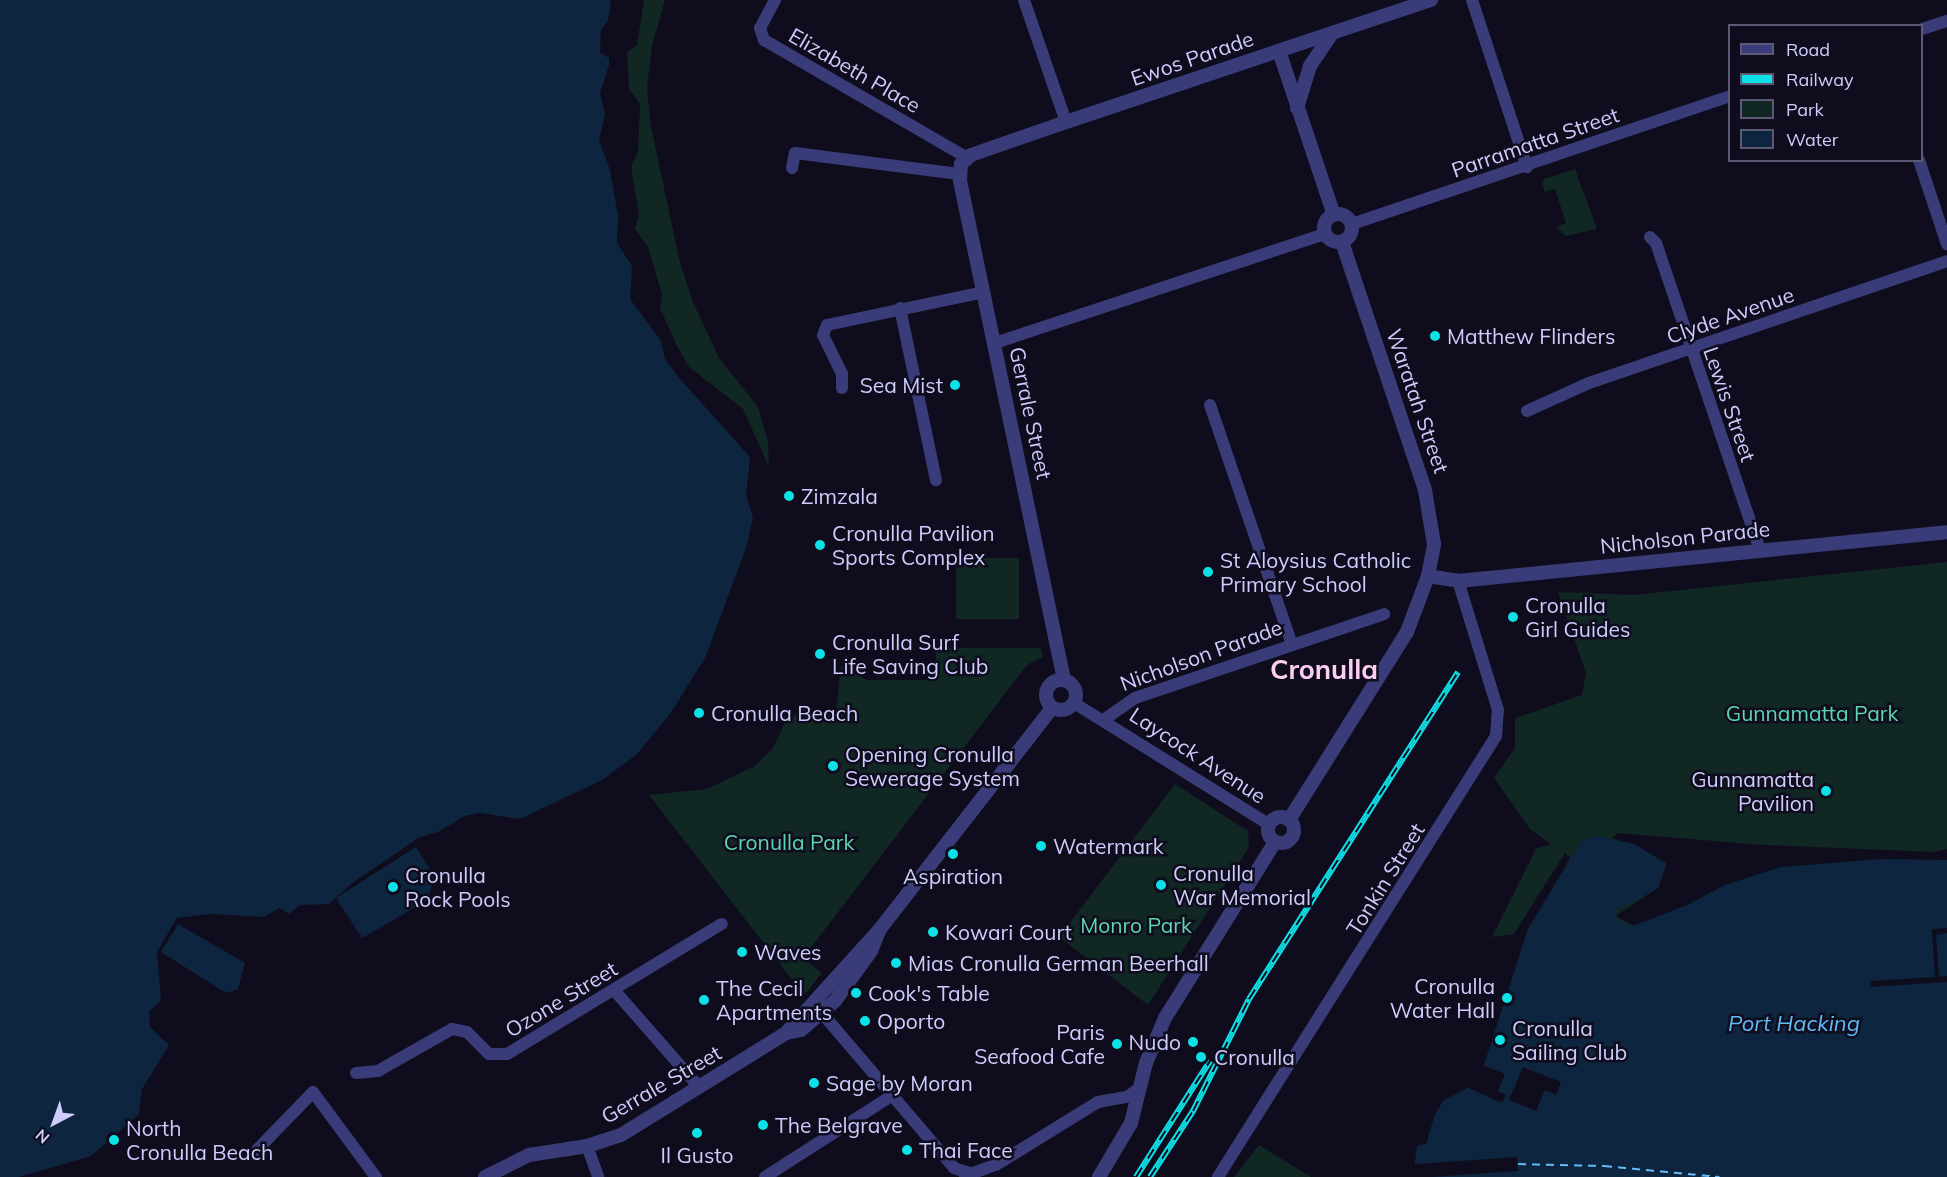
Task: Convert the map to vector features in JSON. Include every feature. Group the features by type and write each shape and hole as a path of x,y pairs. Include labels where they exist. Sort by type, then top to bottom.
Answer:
{"street":[{"name":"Elizabeth Place","path":"775,0 760,28 764,40 966,157"},
{"path":"1024,0 1066,122"},
{"name":"Ewos Parade","path":"966,157 1431,0"},
{"path":"1472,0 1527,166"},
{"path":"1923,29 1947,21"},
{"path":"1297,108 1310,66 1331,34"},
{"path":"1279,51 1334,214"},
{"name":"Parramatta Street","path":"1352,224 1728,97"},
{"path":"792,168 795,153 959,174 966,157"},
{"path":"1920,162 1947,244"},
{"name":"Gerrale Street","path":"959,174 1064,680"},
{"path":"1334,214 1342,215 1352,224 1350,237 1342,242 1334,242 1325,234 1326,220 1334,214"},
{"path":"995,343 1325,234"},
{"name":"Lewis Street","path":"1650,237 1656,243 1690,350 1760,551"},
{"name":"Waratah Street","path":"1289,820 1407,632 1428,576 1434,544 1425,490 1342,242"},
{"name":"Clyde Avenue","path":"1527,411 1589,383 1947,261"},
{"path":"842,387 842,374 824,340 824,327 900,308 984,292"},
{"path":"900,308 936,480"},
{"path":"1210,405 1292,644"},
{"name":"Nicholson Parade","path":"1428,576 1458,581 1947,532"},
{"name":"Tonkin Street","path":"1218,1177 1496,736 1498,710 1458,581"},
{"name":"Nicholson Parade","path":"1105,719 1134,698 1384,614"},
{"path":"1064,680 1075,689 1074,703 1064,710 1052,708 1045,696 1047,687 1054,681 1064,680"},
{"name":"Laycock Avenue","path":"1074,703 1105,719 1270,825"},
{"name":"Gerrale Street","path":"484,1177 529,1155 587,1146 621,1135 786,1033 801,1030 863,963 880,929 1052,708"},
{"path":"1278,818 1289,820 1293,835 1284,843 1275,842 1270,836 1270,825 1278,818"},
{"path":"1100,1177 1131,1123 1165,1018 1275,842"},
{"name":"Ozone Street","path":"356,1073 378,1071 452,1029 467,1032 489,1054 507,1054 722,924"},
{"path":"614,990 699,1087"},
{"path":"819,1010 954,1168 966,1175 996,1165 1098,1102 1127,1097 1141,1087"},
{"path":"253,1154 313,1092 376,1177"},
{"path":"765,1177 891,1096"},
{"path":"587,1146 598,1177"}],"green space":[{"path":"644,0 665,0 652,45 647,89 651,126 679,259 692,300 719,358 758,407 768,442 769,467 743,409 689,367 677,346 660,308 662,294 648,247 635,229 639,215 631,167 638,152 640,104 629,89 627,53 637,45"},
{"path":"1575,169 1597,229 1566,236 1556,227 1566,223 1555,189 1545,192 1542,183 1544,179"},
{"path":"956,558 1019,558 1019,619 956,619"},
{"name":"Gunnamatta Park","path":"1947,562 1947,849 1934,852 1763,845 1618,833 1612,838 1666,865 1658,888 1615,916 1636,927 1662,915 1665,938 1520,952 1570,858 1565,853 1514,934 1492,937 1536,849 1551,844 1530,829 1494,778 1515,748 1515,718 1582,695 1586,673 1558,592 1634,595"},
{"name":"Cronulla Park","path":"942,648 1041,648 1043,657 1027,665 803,958 822,973 804,995 649,795 707,789 755,766 773,748 785,723 803,709 836,711 841,666 867,680 935,680 936,653"},
{"name":"Monro Park","path":"1175,784 1248,831 1249,847 1148,1005 1059,937"},
{"path":"1259,1145 1311,1177 1234,1177"}],"water":[{"path":"0,0 611,0 608,21 601,29 600,53 609,58 609,65 600,93 605,114 599,140 610,170 618,216 617,243 632,266 630,299 661,341 665,359 680,379 750,457 746,495 753,518 746,548 705,658 670,714 636,755 602,780 520,819 480,813 464,816 440,831 418,838 351,884 329,904 300,905 289,914 279,908 264,917 209,914 177,918 157,952 161,1000 149,1012 150,1027 169,1045 142,1089 139,1114 91,1156 19,1177 0,1177"},
{"name":"Port Hacking","path":"1596,836 1634,844 1666,863 1658,888 1615,910 1618,919 1630,927 1687,905 1725,885 1781,867 1882,859 1947,860 1947,1177 1413,1177 1417,1146 1426,1144 1435,1114 1444,1100 1471,1086 1481,1074 1528,929 1581,841"},
{"name":"Cronulla Rock Pools","path":"416,847 434,876 428,900 362,938 336,898"},
{"path":"178,924 245,963 238,989 226,993 161,952"}],"pier":[{"path":"1947,928 1947,933 1936,935 1939,977 1947,976 1947,982 1871,987 1870,981 1935,977 1932,929"},
{"path":"1481,1064 1505,1074 1498,1091 1506,1095 1502,1103 1464,1086 1473,1082"},
{"path":"1523,1067 1561,1082 1556,1095 1545,1090 1536,1111 1509,1100"},
{"path":"1517,1157 1518,1171 1413,1177 1412,1164"}],"ferry route":[{"path":"1518,1164 1604,1166 1719,1177"}],"railway":[{"path":"1150,1177 1193,1111 1249,999 1458,672"},
{"path":"1136,1177 1210,1061"}],"place":[{"name":"Matthew Flinders","path":"1435,336"},
{"name":"Sea Mist","path":"955,385"},
{"name":"Zimzala","path":"789,496"},
{"name":"Cronulla Pavilion Sports Complex","path":"820,545"},
{"name":"St Aloysius Catholic Primary School","path":"1208,572"},
{"name":"Cronulla Girl Guides","path":"1513,617"},
{"name":"Cronulla Surf Life Saving Club","path":"820,654"},
{"name":"Cronulla Beach","path":"699,713"},
{"name":"Opening Cronulla Sewerage System","path":"833,766"},
{"name":"Gunnamatta Pavilion","path":"1826,791"},
{"name":"Watermark","path":"1041,846"},
{"name":"Aspiration","path":"953,854"},
{"name":"Cronulla War Memorial","path":"1161,885"},
{"name":"Cronulla Rock Pools","path":"393,887"},
{"name":"Kowari Court","path":"933,932"},
{"name":"Waves","path":"742,952"},
{"name":"Mias Cronulla German Beerhall","path":"896,963"},
{"name":"Cook's Table","path":"856,993"},
{"name":"Cronulla Water Hall","path":"1507,998"},
{"name":"The Cecil Apartments","path":"704,1000"},
{"name":"Oporto","path":"865,1021"},
{"name":"Cronulla Sailing Club","path":"1500,1040"},
{"name":"Nudo","path":"1193,1042"},
{"name":"Paris Seafood Cafe","path":"1117,1044"},
{"name":"Cronulla","path":"1201,1057"},
{"name":"Sage by Moran","path":"814,1083"},
{"name":"The Belgrave","path":"763,1125"},
{"name":"Il Gusto","path":"697,1133"},
{"name":"North Cronulla Beach","path":"114,1140"},
{"name":"Thai Face","path":"907,1150"}],"district":[{"name":"Cronulla","path":"1324,670"}]}
